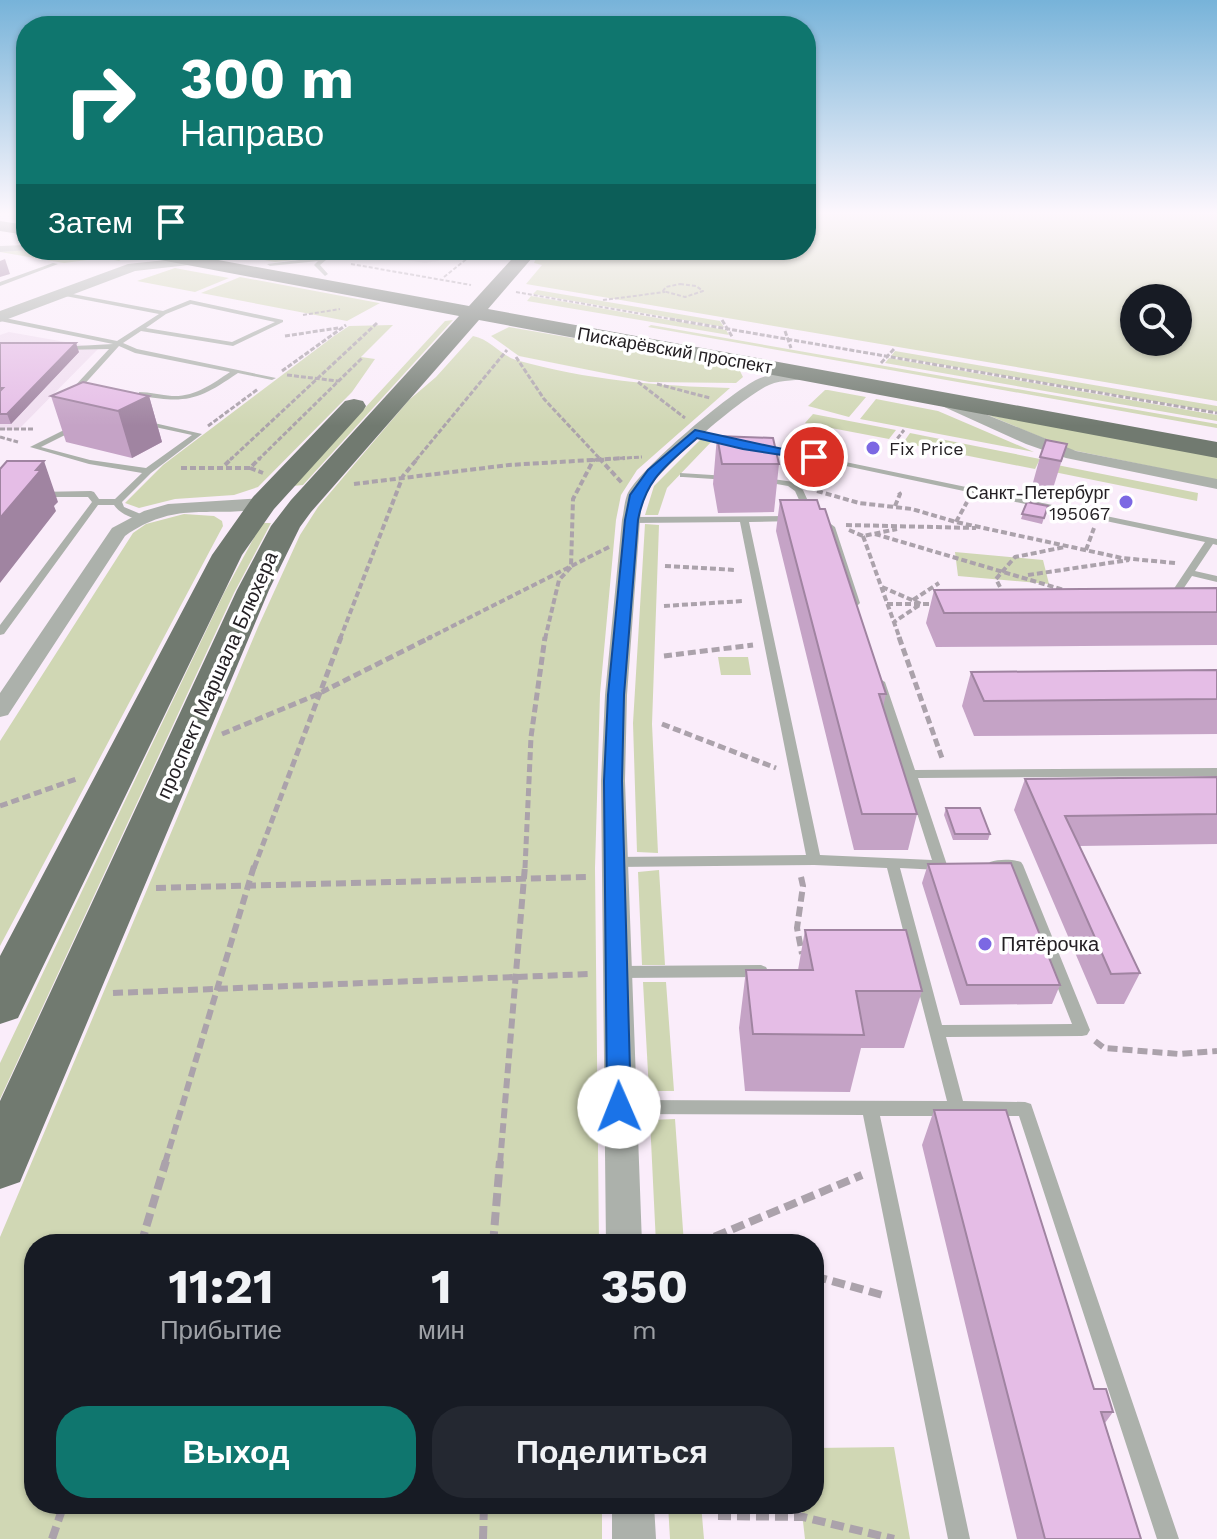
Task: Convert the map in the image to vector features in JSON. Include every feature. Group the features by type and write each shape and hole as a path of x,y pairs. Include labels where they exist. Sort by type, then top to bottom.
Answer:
{"main road":[{"name":"Пискарёвский проспект","path":"366,283 1217,433"},
{"name":"Пискарёвский проспект","path":"397,283 807,375 1217,450"},
{"name":"проспект Маршала Блюхера","path":"430,325 488,283"},
{"name":"проспект Маршала Блюхера","path":"0,1004 207,591 246,524 467,299"},
{"name":"проспект Маршала Блюхера","path":"0,1163 253,590 286,526 283,489 373,386"}],"street":[{"path":"0,310 72,283"},
{"path":"0,318 93,283"},
{"path":"624,1234 613,781 616,695 630,530 636,495 653,472 677,465 695,433 736,405 751,390 769,379 807,375"},
{"path":"936,398 1032,441 1072,455 1217,484"},
{"path":"0,710 118,532 140,517 283,489"},
{"path":"633,1514 634,1539"}],"lane":[{"path":"62,294 164,313"},
{"path":"91,393 76,390 116,345 164,313 190,302 281,321 233,344 143,329"},
{"path":"0,318 135,351 272,378"},
{"path":"57,348 116,345"},
{"path":"130,397 142,394 180,401 235,372"},
{"path":"91,419 34,447 89,462 150,470"},
{"path":"130,419 198,434"},
{"path":"695,433 1214,542 1170,603 1155,603"},
{"path":"96,502 117,502 150,470 198,434"},
{"path":"677,465 791,484 799,490 808,511 832,529 859,613"},
{"path":"27,493 91,494 96,502"},
{"path":"0,632 96,502"},
{"path":"117,502 129,514 140,517"},
{"path":"630,530 818,518"},
{"path":"744,521 814,860"},
{"path":"1194,569 1217,579"},
{"path":"876,669 940,865"},
{"path":"910,774 1217,772"},
{"path":"615,869 814,860 955,865"},
{"path":"893,865 913,970 936,1031 957,1109"},
{"path":"936,1031 1082,1030 1016,865 985,865"},
{"path":"616,973 806,970"},
{"path":"619,1107 1025,1109 1168,1539"},
{"path":"870,1108 959,1539"}],"path":[{"path":"413,283 467,299"},
{"path":"603,300 665,292 690,297 703,291 696,286 680,284 666,287 665,292"},
{"path":"527,294 1217,413"},
{"path":"722,320 733,338"},
{"path":"225,466 377,323"},
{"path":"338,381 278,374 346,325"},
{"path":"785,331 791,348"},
{"path":"881,363 894,349"},
{"path":"144,1234 247,886 316,695 403,476 507,350"},
{"path":"516,357 544,399 596,459 636,495"},
{"path":"283,489 338,381 362,358"},
{"path":"198,434 272,378"},
{"path":"638,382 686,419 695,433"},
{"path":"657,384 736,405"},
{"path":"893,444 904,430"},
{"path":"494,1234 524,878 531,737 540,660 559,580 571,567 573,499 596,459"},
{"path":"150,470 225,466 283,489 596,459 677,465"},
{"path":"895,506 900,494 896,489"},
{"path":"859,503 895,506 1070,547 1194,569"},
{"path":"836,524 989,529"},
{"path":"906,527 863,536 948,773"},
{"path":"184,745 222,734 316,695 571,567 630,530"},
{"path":"875,534 1025,576 1073,594"},
{"path":"1008,604 996,579 1015,557 1070,547"},
{"path":"1025,576 1138,559"},
{"path":"665,566 754,571"},
{"path":"912,600 939,583"},
{"path":"881,587 921,604"},
{"path":"664,606 760,600"},
{"path":"887,604 936,604"},
{"path":"894,622 921,604"},
{"path":"664,656 769,643"},
{"path":"662,724 797,776"},
{"path":"0,806 120,764"},
{"path":"120,889 524,878 615,869"},
{"path":"803,886 797,928 806,970"},
{"path":"76,990 126,994 616,973"},
{"path":"1082,1030 1104,1048 1179,1054 1217,1051"},
{"path":"722,1234 882,1167"},
{"path":"824,1279 910,1302"},
{"path":"52,1539 61,1514"},
{"path":"483,1539 484,1514"},
{"path":"718,1516 803,1517 894,1539"}],"shaded area":[{"path":"9,332 99,348 18,430 0,430 0,335"}],"green space":[{"path":"147,283 217,283 195,292"},
{"path":"226,283 271,283 380,303 347,321 201,293"},
{"path":"1217,283 1217,401 526,284"},
{"path":"537,290 720,321 724,327 533,294"},
{"path":"531,296 726,330 729,335 527,301"},
{"path":"453,320 303,485 293,486 445,321"},
{"path":"393,325 361,357 375,359 352,392 258,487 234,495 175,499 139,508 125,503 163,465 349,326"},
{"path":"651,325 1217,424 1217,428 648,327"},
{"path":"509,327 738,367 743,377 736,383 649,382 519,356 491,336"},
{"path":"473,336 516,360 569,373 649,384 730,388 637,470 621,495 616,520 600,694 595,868 599,1234 24,1234 24,1514 602,1514 602,1539 0,1539 0,1237 258,627 300,535 318,507 409,400 436,377"},
{"path":"895,351 1217,406 1217,412 891,356"},
{"path":"889,358 1217,415 1217,421 885,363"},
{"path":"825,390 866,397 849,417 808,406"},
{"path":"876,399 938,411 1034,452 860,419"},
{"path":"813,414 896,430 889,439 805,423"},
{"path":"988,415 1217,454 1217,480 1072,450"},
{"path":"910,433 1040,459 1035,469 903,443"},
{"path":"702,438 713,440 667,488 658,515 645,515 654,486"},
{"path":"1057,465 1198,493 1197,501 1054,472"},
{"path":"184,514 214,516 222,521 223,526 0,946 0,741 133,533 146,524"},
{"path":"262,523 271,523 234,593 0,1099 0,1063 224,593"},
{"path":"645,524 659,525 652,724 658,853 637,852 633,723"},
{"path":"955,552 1043,560 1049,584 958,576"},
{"path":"718,657 748,657 751,675 721,675"},
{"path":"659,870 665,965 642,965 638,872"},
{"path":"643,982 666,982 674,1091 649,1091"},
{"path":"675,1119 683,1234 656,1234 650,1120"},
{"path":"894,1447 910,1539 805,1539 802,1514 824,1514 824,1448"},
{"path":"669,1514 702,1514 704,1539 670,1539"}],"building":[{"path":"0,343 76,343 7,414 0,414 0,391 3,388 0,388"},
{"path":"83,382 149,396 118,411 51,396"},
{"path":"717,436 773,438 779,464 722,464"},
{"path":"1046,440 1067,444 1061,461 1040,457"},
{"path":"7,461 44,461 36,470 41,470 0,518 0,469"},
{"path":"780,500 817,500 820,509 825,509 886,694 879,694 917,814 862,814"},
{"path":"1027,502 1048,506 1044,518 1022,514"},
{"path":"1217,588 1217,612 944,613 934,590"},
{"path":"1217,670 1217,699 984,701 971,672"},
{"path":"1217,777 1217,814 1065,816 1140,973 1111,974 1025,779"},
{"path":"946,808 980,808 990,834 955,834"},
{"name":"Пятёрочка","path":"1011,863 1060,985 967,985 928,864"},
{"path":"805,930 906,930 922,991 856,991 864,1035 753,1034 746,970 813,970"},
{"path":"934,1110 1006,1110 1094,1389 1106,1389 1113,1412 1101,1412 1141,1539 1045,1539"}],"place":[{"name":"Fix Price","path":"873,448"},
{"name":"Санкт-Петербург 195067","path":"1126,502"},
{"name":"Пятёрочка","path":"985,944"}],"route":[{"path":"619,1107 613,781 616,695 631,520 636,495 653,472 695,433 814,457"}]}
